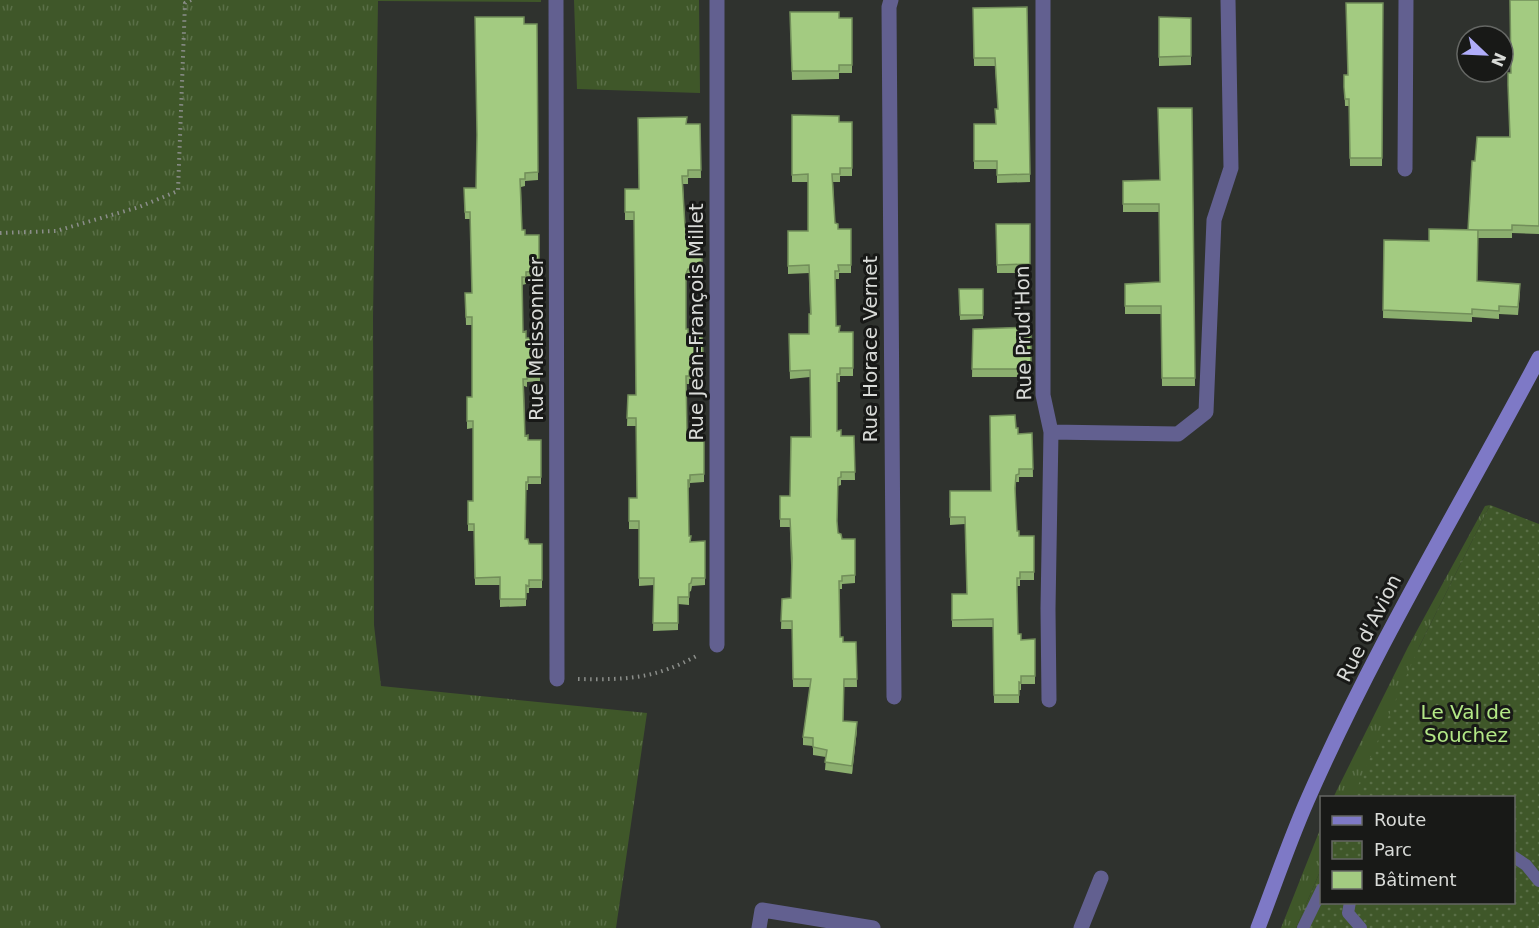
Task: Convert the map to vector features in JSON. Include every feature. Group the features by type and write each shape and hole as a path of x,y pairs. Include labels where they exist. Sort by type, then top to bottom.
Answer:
{"street":[{"name":"Rue Meissonnier","path":"556,0 557,679"},
{"name":"Rue Jean-François Millet","path":"717,0 717,645"},
{"name":"Rue Horace Vernet","path":"891,0 889,7 894,697"},
{"name":"Rue Prud'Hon","path":"1043,0 1042,395 1051,432 1048,609 1050,700"},
{"path":"1051,432 1178,434 1206,412 1214,220 1232,168 1228,0"},
{"path":"1405,169 1406,0"},
{"name":"Rue d'Avion","path":"1258,928 1307,802 1347,716 1423,569 1479,471 1539,358"},
{"path":"1081,928 1101,878"},
{"path":"759,928 762,910 873,928"}],"lane":[{"path":"1515,858 1539,881"},
{"path":"1304,928 1320,893"},
{"path":"1350,904 1348,913 1360,928"}],"path":[{"path":"0,233 56,231 139,207 178,191 184,2 191,0"},
{"path":"557,679 647,676 679,666 717,645"}],"green space":[{"path":"0,0 541,0 541,2 378,1 373,317 374,625 381,686 647,713 616,928 0,928"},
{"path":"574,0 699,0 700,93 577,89"},
{"path":"1490,505 1419,647 1369,796 1334,796 1408,647 1485,506"},
{"name":"Le Val de Souchez","path":"1490,505 1539,524 1539,928 1296,928 1320,871 1320,904 1515,904 1515,796 1353,796 1419,647"},
{"path":"1320,830 1320,871 1296,928 1281,928"}],"building":[{"path":"1510,0 1539,0 1539,226 1512,225 1512,230 1468,230 1472,161 1475,161 1477,137 1510,137 1508,84 1515,84 1515,24 1510,24"},
{"path":"1346,3 1383,3 1382,158 1350,158 1349,99 1345,99 1344,87 1344,75 1348,75"},
{"path":"1027,7 1030,174 997,175 997,161 974,161 974,124 996,124 995,109 998,109 995,58 974,58 973,8"},
{"path":"790,12 839,12 839,18 852,18 852,65 839,65 839,71 792,71"},
{"path":"475,17 524,17 524,24 537,24 538,172 525,173 525,179 520,179 522,230 525,230 525,235 539,235 539,271 526,272 526,277 522,277 523,332 526,331 526,338 540,338 540,373 527,374 527,379 523,379 525,436 528,435 528,440 541,440 541,477 528,477 528,482 526,482 525,539 528,539 529,544 542,544 542,580 529,580 529,586 526,585 526,599 500,599 500,577 475,578 474,524 468,524 468,501 473,501 473,421 467,421 467,397 472,397 472,317 466,317 465,293 472,293 470,212 465,212 464,188 476,188"},
{"path":"1159,17 1191,18 1191,56 1159,57"},
{"path":"1158,108 1192,108 1195,378 1162,378 1161,306 1125,306 1125,284 1160,282 1159,204 1123,204 1123,181 1160,180"},
{"path":"792,115 839,116 839,122 852,122 852,168 840,168 840,174 832,174 835,223 838,224 838,229 851,229 851,265 838,265 839,271 835,271 836,326 840,326 839,332 853,332 853,368 840,368 840,374 837,374 837,431 841,430 841,436 854,436 855,472 841,472 841,477 838,478 837,521 838,533 841,534 842,539 855,539 855,575 842,576 842,581 839,581 840,637 843,637 843,642 856,642 857,679 844,679 843,721 857,722 852,766 825,762 827,750 813,747 813,738 803,737 811,679 793,679 792,621 781,621 782,599 791,598 792,558 790,519 780,519 780,496 790,496 791,437 811,437 810,370 790,371 789,334 809,334 809,314 811,314 809,265 788,266 788,231 808,231 808,174 792,175"},
{"path":"687,117 686,124 700,124 701,170 688,170 688,176 682,176 685,226 687,232 701,232 702,269 688,269 686,274 686,329 688,329 688,335 702,335 703,371 689,371 689,376 686,376 687,433 690,433 690,438 704,439 704,474 690,475 690,480 688,480 689,536 691,536 690,542 705,541 705,578 692,578 689,584 689,597 678,597 678,623 653,623 654,578 639,578 639,521 629,521 629,498 637,498 636,418 627,418 628,395 636,395 634,212 625,212 625,189 639,189 638,118"},
{"path":"996,224 1030,224 1030,264 997,265"},
{"path":"1429,229 1478,230 1477,281 1520,284 1518,307 1499,306 1499,311 1472,309 1472,314 1383,310 1384,240 1429,241"},
{"path":"959,289 983,289 983,315 960,315"},
{"path":"1031,327 1031,369 972,369 973,329"},
{"path":"1015,415 1018,434 1032,433 1033,469 1019,469 1015,488 1017,531 1019,531 1019,536 1034,536 1034,572 1020,572 1020,578 1017,578 1017,591 1018,634 1021,634 1021,640 1035,639 1035,676 1021,676 1019,695 994,695 993,619 952,620 952,594 967,594 965,517 950,517 950,491 991,491 990,416"}]}
